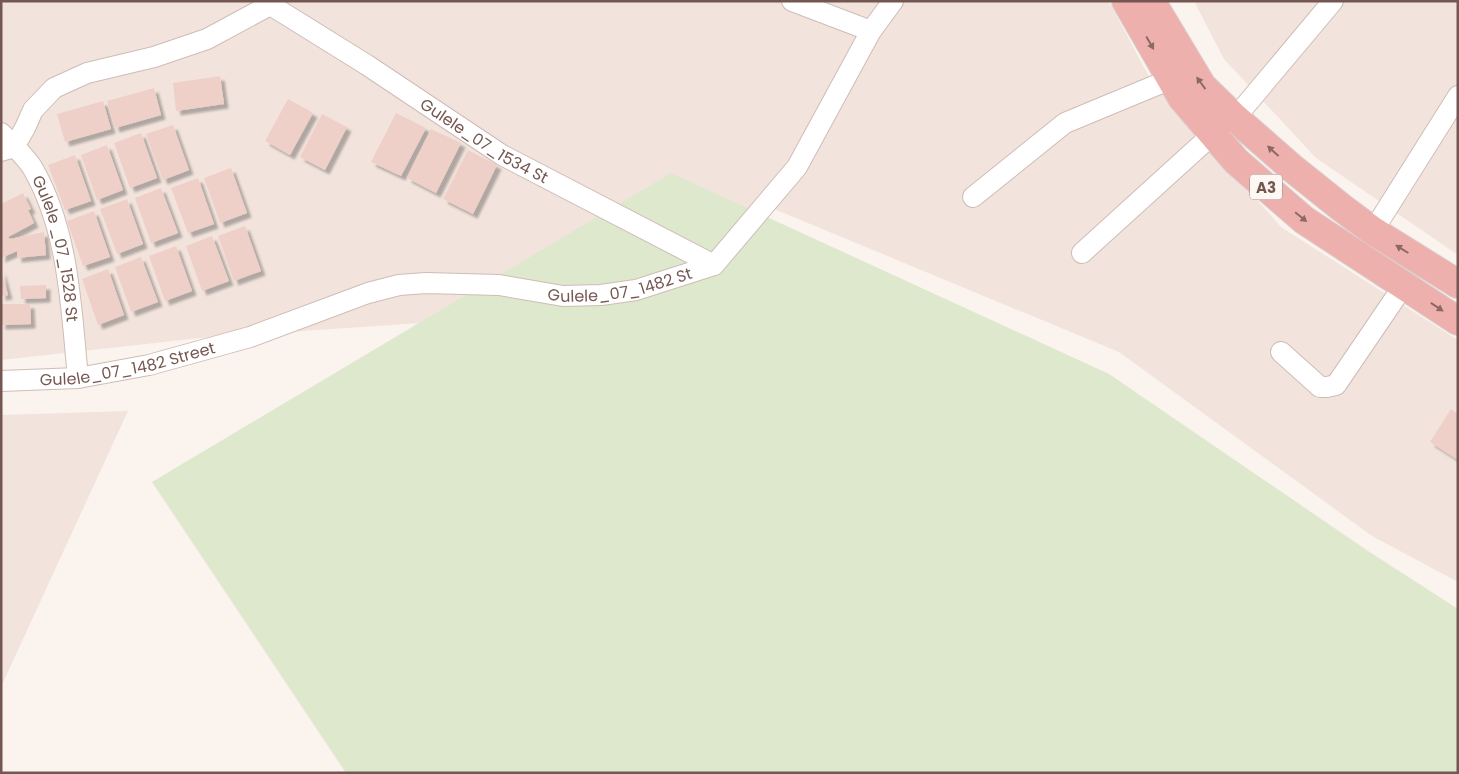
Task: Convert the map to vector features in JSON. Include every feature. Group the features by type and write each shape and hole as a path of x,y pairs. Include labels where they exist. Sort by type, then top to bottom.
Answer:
{"highway":[{"name":"A3","path":"1126,1 1182,98 1236,161 1304,220 1458,321"},
{"name":"A3","path":"1151,1 1202,86 1235,118 1292,168 1342,208 1373,231 1458,284"}],"street":[{"path":"792,1 872,31 894,1"},
{"path":"1082,253 1213,134 1235,118 1333,1"},
{"path":"6,144 25,128 33,110 54,88 87,73 154,57 207,39 267,3"},
{"name":"Gulele_07_1534 St","path":"267,3 502,155 714,265"},
{"name":"Gulele_07_1482 St","path":"250,337 368,293 399,285 426,283 500,285 563,296 601,295 636,290 714,265 797,167 872,31"},
{"path":"973,197 1065,122 1171,79"},
{"path":"1373,231 1458,96"},
{"name":"Gulele _07_1528 St","path":"6,144 31,166 48,200 67,267 78,378"},
{"path":"1280,352 1320,387 1336,385 1404,286"},
{"name":"Gulele_07_1482 Street","path":"1,381 78,378 149,365 250,337"}],"shaded area":[{"path":"1,1 1109,1 1149,77 1281,227 1458,340 1458,582 1372,536 1119,352 762,204 540,315 200,338 1,360"},
{"path":"1194,1 1458,1 1458,255 1316,158 1224,59"},
{"path":"128,411 1,687 1,415"}],"green space":[{"path":"671,173 1109,374 1368,551 1458,609 1458,773 346,773 152,482"}],"building":[{"path":"220,76 224,104 176,111 173,83"},
{"path":"154,88 161,115 115,128 107,101"},
{"path":"288,99 313,113 290,155 265,141"},
{"path":"103,101 111,129 65,142 57,114"},
{"path":"396,113 426,128 401,176 371,162"},
{"path":"322,114 347,127 325,170 300,157"},
{"path":"173,125 189,170 163,180 146,134"},
{"path":"431,129 461,143 436,193 407,178"},
{"path":"141,133 157,178 130,188 114,143"},
{"path":"107,145 123,190 97,200 81,155"},
{"path":"468,150 497,165 473,214 443,199"},
{"path":"75,155 91,201 65,210 48,165"},
{"path":"231,168 247,213 220,223 204,178"},
{"path":"198,178 214,224 188,233 171,188"},
{"path":"161,188 178,233 151,243 135,198"},
{"path":"23,193 31,209 28,210 34,223 8,237 10,239 44,232 46,255 17,258 17,251 1,258 1,204"},
{"path":"127,199 143,244 117,254 100,209"},
{"path":"94,211 110,257 83,266 67,221"},
{"path":"245,226 261,271 234,281 218,236"},
{"path":"212,236 229,281 202,291 186,246"},
{"path":"176,246 192,291 165,301 149,256"},
{"path":"141,257 158,302 131,312 115,267"},
{"path":"1,269 8,295 1,296"},
{"path":"108,269 124,315 98,325 82,279"},
{"path":"46,285 46,298 21,299 20,286"},
{"path":"1,304 30,304 31,324 1,325"},
{"path":"1451,409 1458,414 1458,460 1430,442"}]}
